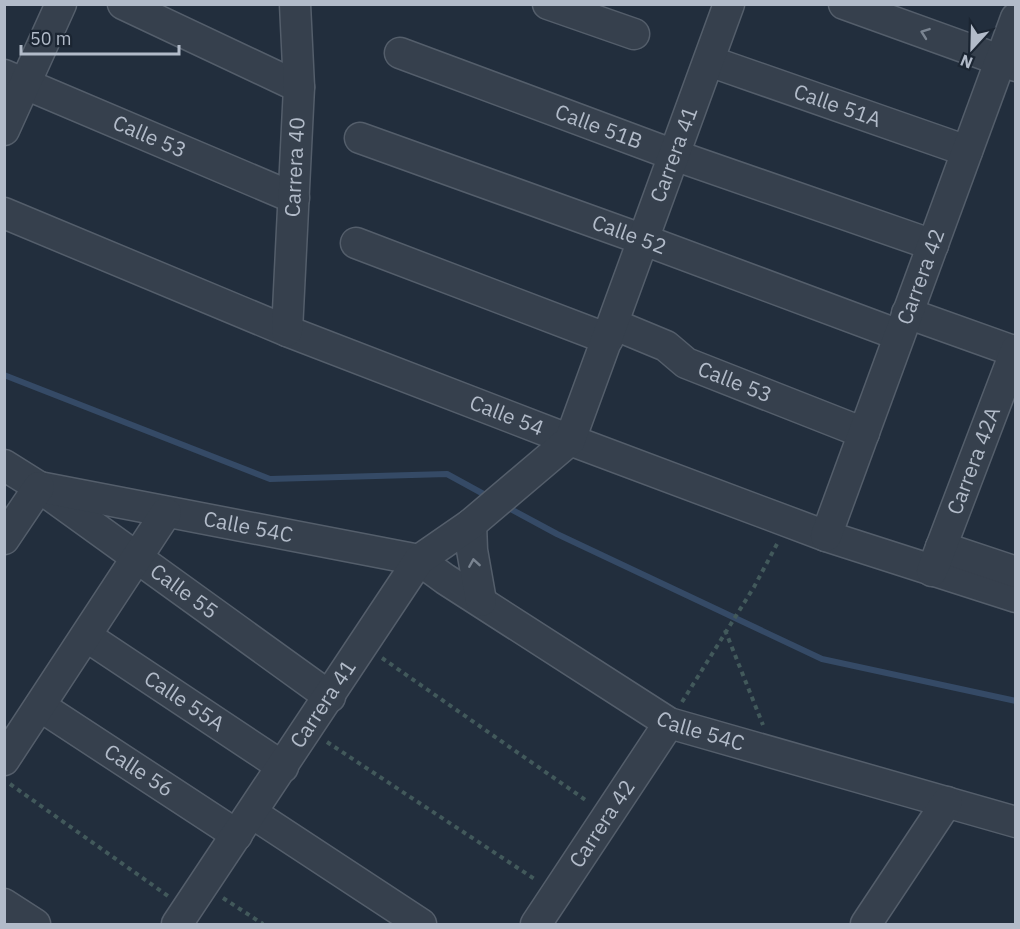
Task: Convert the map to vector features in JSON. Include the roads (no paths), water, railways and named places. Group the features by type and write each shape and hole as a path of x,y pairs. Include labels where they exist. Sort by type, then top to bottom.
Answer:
{"street":[{"path":"4,130 15,79 61,4"},
{"path":"123,4 299,87"},
{"name":"Carrera 40","path":"287,331 299,87 295,4"},
{"path":"548,4 634,34"},
{"name":"Carrera 41","path":"570,440 729,4"},
{"path":"844,4 1008,63"},
{"name":"Carrera 42","path":"826,536 967,151 1008,63 1016,18"},
{"name":"Calle 51B","path":"400,53 674,155 933,244"},
{"name":"Calle 51A","path":"709,61 967,151"},
{"name":"Calle 53","path":"15,79 294,198"},
{"name":"Calle 52","path":"360,138 644,240 903,324"},
{"name":"Calle 54","path":"4,213 287,331 570,440 826,536 937,559 1016,597"},
{"name":"Calle 53","path":"356,243 610,331 666,346 686,363 864,433"},
{"path":"903,324 1015,351"},
{"name":"Carrera 42A","path":"937,559 1015,351"},
{"path":"481,601 472,550 482,515 570,440"},
{"name":"Calle 55","path":"4,465 330,698"},
{"path":"4,539 39,488"},
{"name":"Calle 54C","path":"39,488 420,560 669,723 1016,822"},
{"path":"4,760 166,513"},
{"name":"Carrera 41","path":"182,917 420,560 482,515"},
{"path":"937,559 1016,572"},
{"name":"Calle 55A","path":"86,636 283,767"},
{"name":"Calle 56","path":"40,705 421,924"},
{"name":"Carrera 42","path":"536,924 669,723"},
{"path":"866,924 947,802"},
{"path":"4,904 35,924"}],"waterway":[{"path":"4,375 270,479 447,474 489,497"},
{"path":"505,506 557,534 822,659 1016,701"}]}
